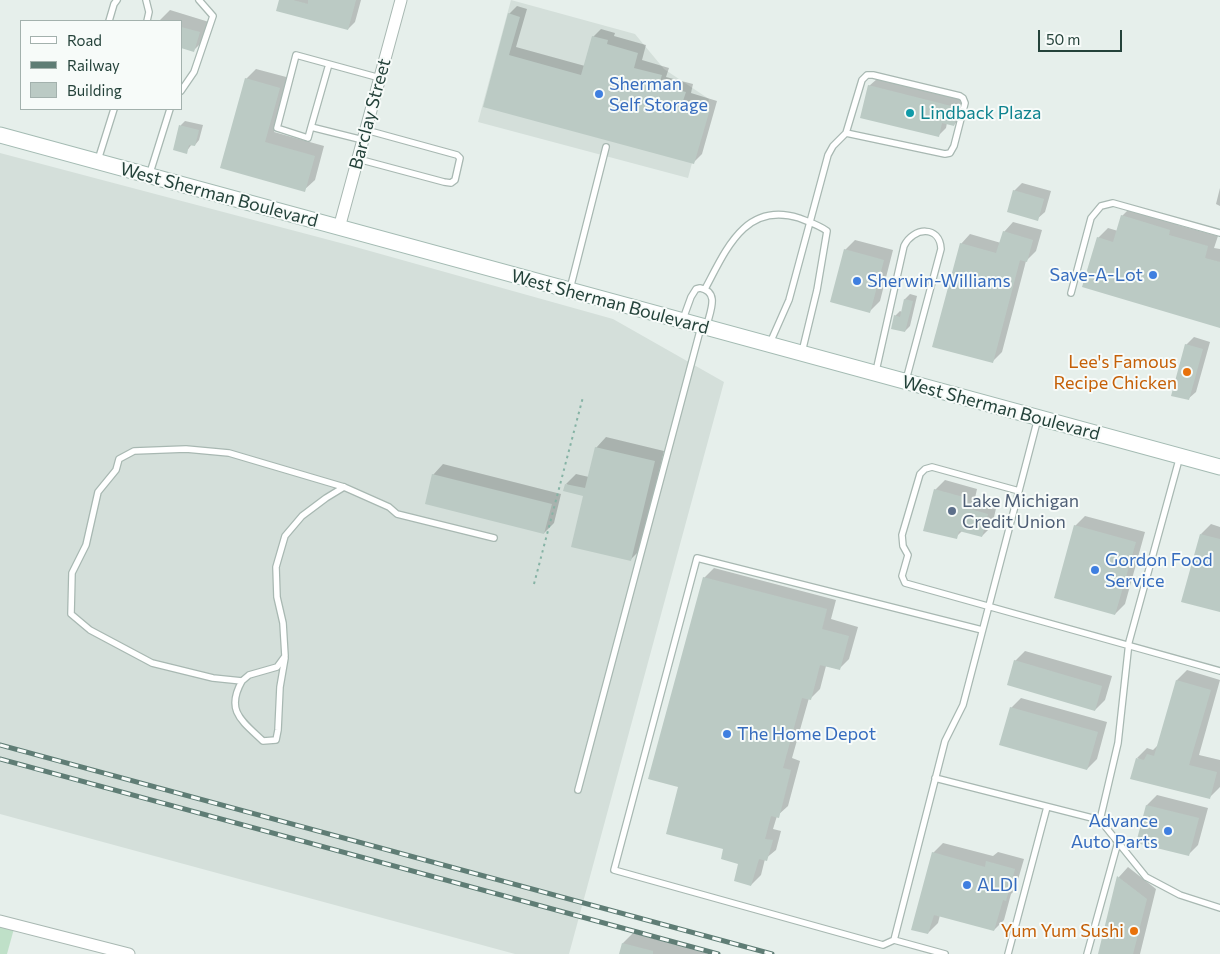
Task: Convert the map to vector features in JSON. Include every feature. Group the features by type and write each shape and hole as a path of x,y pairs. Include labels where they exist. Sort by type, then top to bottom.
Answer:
{"main road":[{"name":"West Sherman Boulevard","path":"0,135 1220,467"}],"street":[{"name":"Barclay Street","path":"339,228 401,0"},
{"path":"0,921 129,954"}],"lane":[{"path":"109,20 117,0"},
{"path":"146,0 149,12 146,20"},
{"path":"182,90 194,72 213,16 199,0"},
{"path":"329,64 308,138 276,128 296,55 329,64 380,78"},
{"path":"769,345 789,300 828,155 833,146 846,132 862,80 867,75 873,75 960,96 965,103 954,146 950,153 945,154 846,132"},
{"path":"97,162 114,110"},
{"path":"149,176 170,110"},
{"path":"311,127 365,135 457,155 460,158 455,180 451,183 358,159"},
{"path":"569,291 606,147"},
{"path":"1071,293 1091,218 1100,206 1113,203 1220,233"},
{"path":"705,289 728,246 740,231 751,222 765,216 776,214 788,215 810,222 827,231 817,290 802,354"},
{"path":"875,374 904,246 911,236 919,232 931,232 941,242 941,249 906,382"},
{"path":"578,790 713,298 711,294 705,289 700,288 694,292 682,321"},
{"path":"894,940 945,741 963,704 1038,418"},
{"path":"242,681 213,678 152,663 90,630 70,614 72,573 86,546 98,492 116,470 119,460 134,451 186,449 229,453 344,487 389,507 397,514 494,538"},
{"path":"1100,820 1118,743 1129,646 1180,456"},
{"path":"1019,491 932,467 925,469 920,474 902,535 903,546 908,555 902,576 905,583 1220,671"},
{"path":"285,656 277,667 248,675 242,681 237,691 235,708 243,722 263,741 276,740 278,730 280,687 285,656 283,623 277,597 276,567 285,536 302,516 344,487"},
{"path":"945,954 894,940 883,945 614,870 697,558 982,630"},
{"path":"936,778 1100,820 1146,877 1180,895 1220,908"},
{"path":"1008,954 1047,807"},
{"path":"1087,954 1118,842"}],"path":[{"path":"534,584 583,397"}],"shaded area":[{"path":"511,0 635,34 664,69 709,99 688,178 478,122"},
{"path":"0,153 352,246 613,319 724,382 569,954 515,954 0,814"}],"green space":[{"path":"0,921 15,925 7,954 0,954"}],"building":[{"path":"279,0 293,0 308,4 308,0 356,0 348,30 276,11"},
{"path":"508,13 520,17 509,55 581,75 592,36 608,40 607,44 638,53 634,68 662,75 659,85 686,92 683,101 710,109 694,164 483,107"},
{"path":"182,27 200,32 194,52 182,48"},
{"path":"245,78 280,88 265,142 315,156 305,192 220,168"},
{"name":"Lindback Plaza","path":"868,85 959,108 954,126 942,123 939,137 860,118"},
{"path":"179,125 199,130 195,146 189,145 187,154 173,150"},
{"path":"1013,190 1044,199 1038,221 1007,212"},
{"name":"Save-A-Lot","path":"1121,215 1170,230 1169,235 1208,246 1205,258 1220,262 1220,328 1082,287 1097,237 1113,242"},
{"path":"1003,231 1033,240 1027,262 1020,260 993,363 932,347 960,243 996,253"},
{"name":"Sherwin-Williams","path":"844,249 884,260 870,313 830,302"},
{"path":"904,299 913,301 905,332 891,329 894,315 900,317"},
{"name":"Lee's Famous Recipe Chicken","path":"1185,344 1203,349 1189,400 1171,396"},
{"path":"595,447 655,461 631,561 571,547 583,496 563,491 565,484 585,488"},
{"path":"432,474 552,504 544,534 425,504"},
{"name":"Lake Michigan Credit Union","path":"934,489 967,498 966,508 988,514 982,537 959,531 957,539 923,531"},
{"name":"Gordon Food Service","path":"1074,525 1136,542 1115,615 1054,598"},
{"path":"1200,534 1220,539 1220,612 1181,602"},
{"name":"The Home Depot","path":"703,577 827,609 822,629 849,636 840,670 820,665 811,700 802,698 783,768 791,770 779,818 771,816 765,839 773,840 767,861 759,859 751,886 734,881 738,864 721,859 723,849 666,834 678,787 648,779"},
{"path":"1014,660 1102,686 1095,711 1007,685"},
{"path":"1176,680 1211,690 1189,765 1217,772 1210,799 1130,779 1136,758 1144,760 1147,754 1154,756"},
{"path":"1010,707 1098,732 1087,770 999,745"},
{"name":"Advance Auto Parts","path":"1146,805 1199,818 1189,856 1136,843"},
{"name":"ALDI","path":"932,852 985,867 986,861 1015,869 1006,901 1003,900 994,931 934,915 928,934 911,930"},
{"path":"1117,876 1147,899 1133,954 1098,954"},
{"path":"622,943 653,951 653,954 619,954"}],"railway":[{"path":"0,745 772,954"},
{"path":"0,759 718,954"}],"place":[{"name":"Sherman Self Storage","path":"599,94"},
{"name":"Lindback Plaza","path":"910,113"},
{"name":"Save-A-Lot","path":"1153,275"},
{"name":"Sherwin-Williams","path":"857,281"},
{"name":"Lee's Famous Recipe Chicken","path":"1187,372"},
{"name":"Lake Michigan Credit Union","path":"952,511"},
{"name":"Gordon Food Service","path":"1095,570"},
{"name":"The Home Depot","path":"727,734"},
{"name":"Advance Auto Parts","path":"1168,831"},
{"name":"ALDI","path":"967,885"},
{"name":"Yum Yum Sushi","path":"1134,931"}]}
